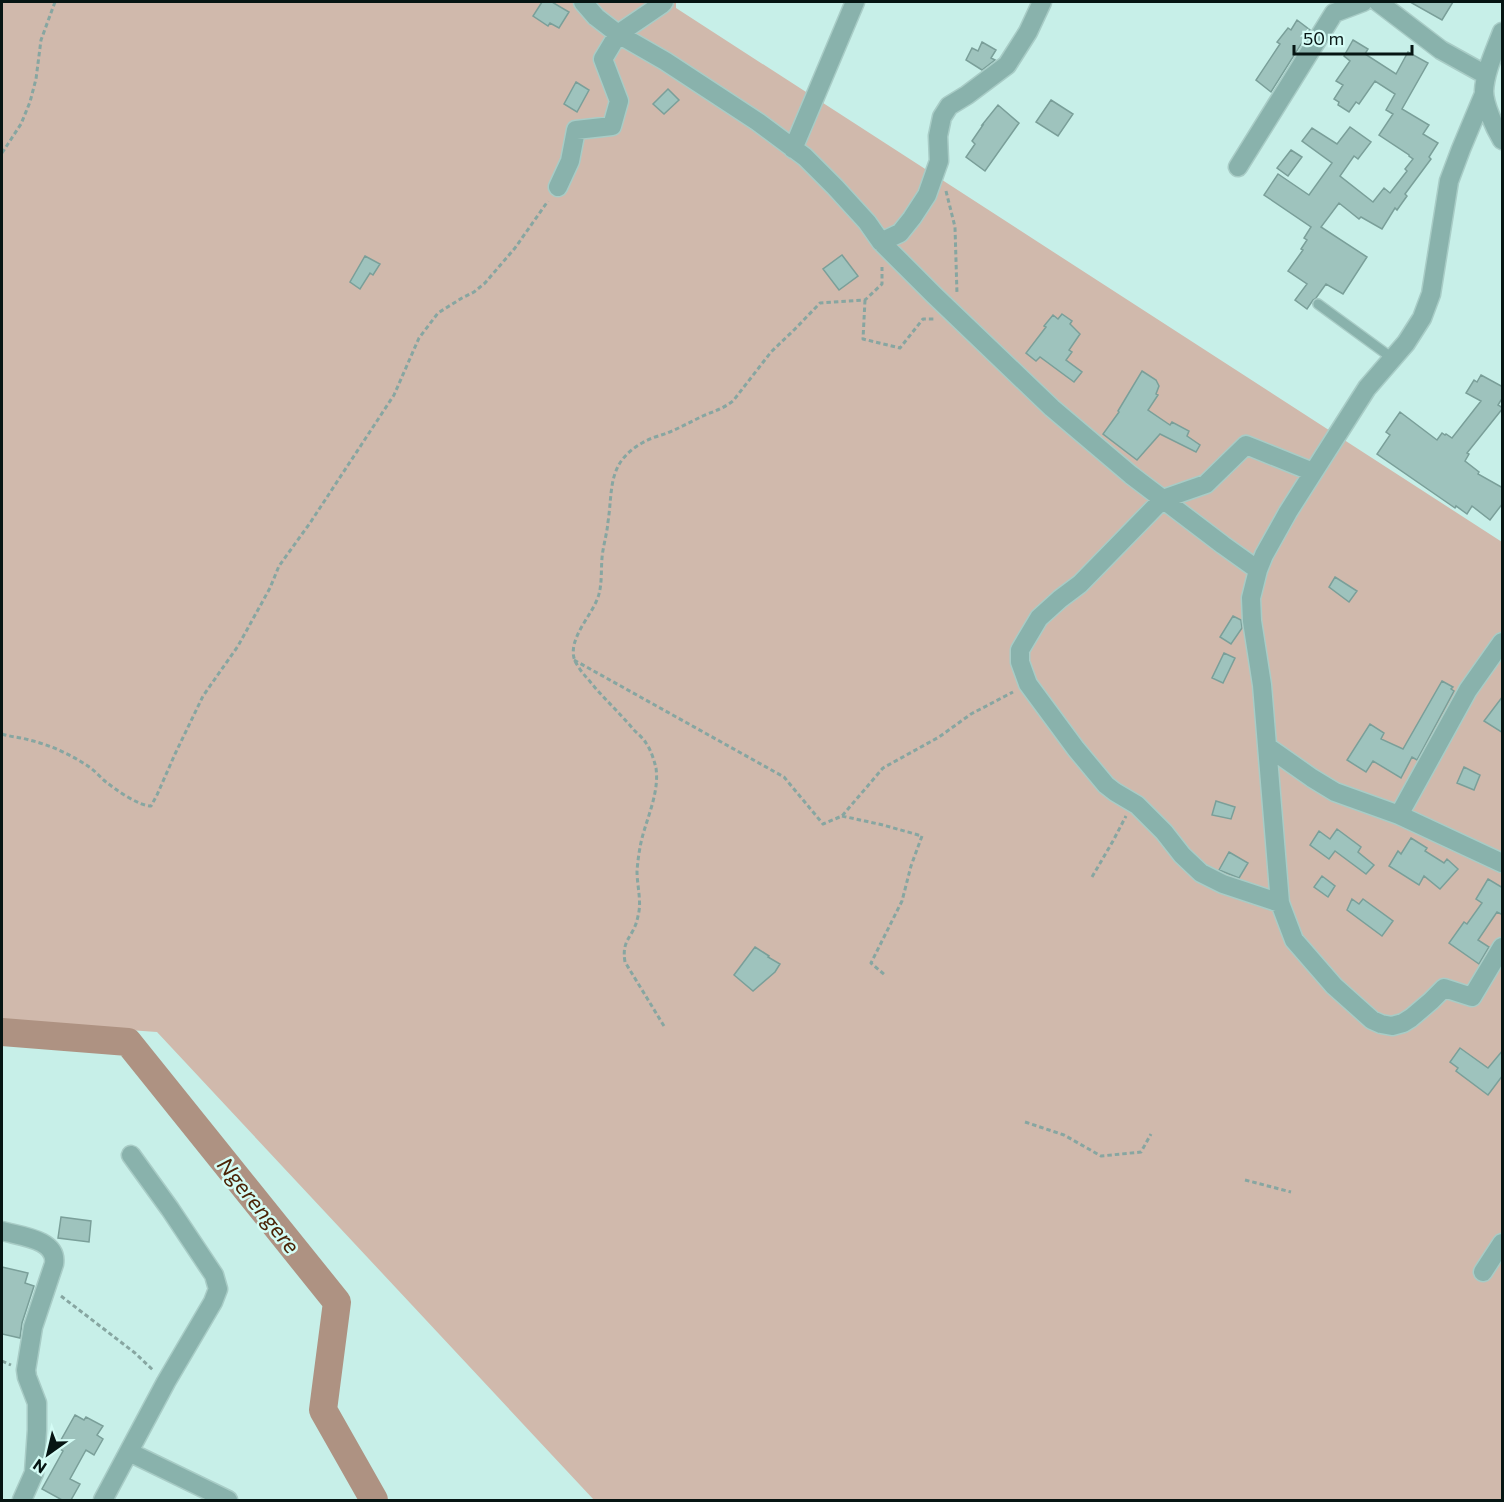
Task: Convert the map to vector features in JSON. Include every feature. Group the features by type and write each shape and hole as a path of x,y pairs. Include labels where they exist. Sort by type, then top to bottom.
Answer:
{"street":[{"path":"583,2 618,34 665,61 759,122 805,157 867,222 881,242 1052,408 1131,475 1258,570"},
{"path":"558,187 570,161 576,130 612,126 619,101 603,59 618,34 664,2"},
{"path":"793,149 855,2"},
{"path":"881,242 900,233 927,195 939,161 938,136 942,117 949,106 967,95 1006,64 1028,32 1042,2"},
{"path":"1238,167 1334,13 1363,2"},
{"path":"1378,2 1441,50 1486,75"},
{"path":"1503,32 1486,75 1484,94 1449,181 1427,307 1406,343 1367,388 1274,536 1258,570 1251,598 1268,747 1280,903 1294,940 1334,986 1372,1020 1392,1026 1411,1018 1444,988 1472,998 1503,947"},
{"path":"1484,94 1491,118 1503,140"},
{"path":"1280,903 1223,884 1201,873 1137,804 1106,785 1028,684 1020,662 1020,650 1039,618 1060,598 1080,584 1163,499 1206,484 1246,445 1313,472"},
{"path":"1400,814 1468,690 1503,642"},
{"path":"1268,747 1335,792 1400,814 1503,863"},
{"path":"103,1500 213,1302 218,1289 214,1275 131,1155"},
{"path":"2,1231 43,1243 55,1256 33,1326 26,1370 37,1402 37,1430 34,1473 22,1500"},
{"path":"1483,1272 1503,1243"},
{"path":"129,1452 228,1500"}],"lane":[{"path":"1318,304 1392,358"}],"path":[{"path":"2,153 21,124 30,102 36,79 41,40 55,2"},
{"path":"2,734 39,742 66,754 92,769 127,796 151,806 203,696 238,646 270,588 279,566 305,531 394,395 419,338 438,313 485,283 515,248 558,187"},
{"path":"664,1026 625,962 623,952 625,942 634,931 639,915 637,870 641,843 655,788 656,771 653,758 646,742 605,700 579,668 574,659 573,650 577,635 599,596 612,482 616,469 623,459 642,443 725,408 741,393 771,352 820,303 866,300 882,284 881,242"},
{"path":"574,659 784,777 823,824 842,816 883,768 939,737 971,714 1028,684"},
{"path":"1092,877 1127,814 1137,804"},
{"path":"842,816 922,836 902,901 872,963 886,976"},
{"path":"1025,1122 1064,1135 1101,1156 1141,1152 1151,1134"},
{"path":"1245,1180 1291,1192"},
{"path":"46,1284 135,1353 166,1383"}],"shaded area":[{"path":"2,2 676,2 676,8 1502,542 1502,1500 594,1500 157,1032 2,1021"}],"building":[{"path":"542,2 552,2 569,12 559,28 550,23 548,26 533,16"},
{"path":"1410,2 1453,2 1442,20"},
{"path":"1297,20 1310,30 1271,92 1256,80 1280,44 1277,42 1288,28 1291,30"},
{"path":"1353,40 1368,49 1365,54 1396,74 1408,52 1428,63 1402,109 1429,125 1423,134 1438,143 1429,157 1431,159 1405,194 1407,196 1397,210 1395,208 1382,229 1361,217 1359,219 1339,203 1321,227 1367,257 1343,294 1326,284 1307,309 1295,300 1307,284 1288,271 1303,250 1301,249 1307,240 1304,238 1311,227 1264,195 1278,174 1309,195 1332,163 1302,141 1312,128 1337,144 1350,127 1371,142 1358,159 1354,156 1340,176 1373,202 1384,188 1390,193 1413,159 1379,135 1393,114 1386,110 1395,94 1375,81 1359,104 1356,102 1349,112 1338,105 1339,102 1334,99 1343,85 1336,81 1350,61 1344,56"},
{"path":"982,42 996,50 991,58 995,60 982,70 966,60 972,48 978,51"},
{"path":"576,82 589,90 577,112 564,104"},
{"path":"668,89 679,100 664,114 653,104"},
{"path":"1051,100 1073,114 1058,136 1036,122"},
{"path":"998,105 1019,123 985,171 966,157 975,144 972,141"},
{"path":"1291,150 1302,157 1288,176 1277,168"},
{"path":"842,255 858,276 839,290 823,269"},
{"path":"365,256 380,264 373,275 370,273 360,289 350,282"},
{"path":"1062,314 1072,321 1070,324 1080,334 1069,350 1072,352 1066,360 1082,372 1074,382 1040,357 1036,361 1026,353 1053,315 1058,319"},
{"path":"1142,371 1156,380 1159,386 1156,394 1158,395 1148,410 1170,425 1172,422 1189,431 1187,436 1200,445 1196,452 1160,434 1137,460 1103,434 1119,412"},
{"path":"1481,375 1503,387 1503,397 1498,405 1503,408 1467,453 1469,454 1465,461 1479,472 1478,474 1503,488 1503,503 1490,520 1472,506 1467,514 1456,506 1455,508 1377,454 1390,435 1386,432 1400,412 1437,440 1442,433 1452,438 1481,401 1466,393 1474,380 1477,382"},
{"path":"1335,577 1357,591 1349,602 1329,587"},
{"path":"1233,616 1241,620 1242,628 1231,644 1220,637"},
{"path":"1224,653 1235,658 1223,683 1212,678"},
{"path":"1442,681 1453,687 1451,689 1454,691 1417,760 1412,757 1401,778 1373,761 1366,772 1347,760 1370,724 1384,733 1381,739 1403,749"},
{"path":"1503,696 1503,733 1484,721"},
{"path":"1464,767 1480,775 1474,790 1457,783"},
{"path":"1216,801 1235,807 1231,819 1212,815"},
{"path":"1337,829 1361,847 1358,852 1374,865 1366,874 1335,851 1329,859 1310,845 1319,831 1330,839"},
{"path":"1411,838 1427,848 1425,851 1444,863 1447,859 1458,869 1440,889 1424,876 1419,885 1389,866 1398,851 1401,854"},
{"path":"1229,852 1248,863 1239,878 1219,870"},
{"path":"1322,876 1335,886 1328,897 1314,887"},
{"path":"1488,879 1503,888 1503,915 1497,912 1478,940 1489,947 1479,964 1449,943 1482,903 1476,899"},
{"path":"1352,899 1359,904 1363,899 1393,921 1382,936 1347,910"},
{"path":"755,947 780,964 775,972 753,991 734,975"},
{"path":"1460,1048 1488,1068 1503,1050 1503,1075 1488,1095 1456,1071 1458,1068 1450,1062"},
{"path":"61,1217 91,1221 89,1242 58,1238"},
{"path":"2,1267 28,1273 25,1283 34,1286 22,1323 20,1338 2,1334"},
{"path":"75,1415 84,1420 86,1417 103,1426 97,1435 103,1439 94,1455 86,1450 70,1479 80,1484 71,1500 62,1500 42,1489 63,1451 57,1447"}],"waterway":[{"name":"Ngerengere","path":"2,1032 128,1042 337,1302 323,1410 374,1500"}]}
